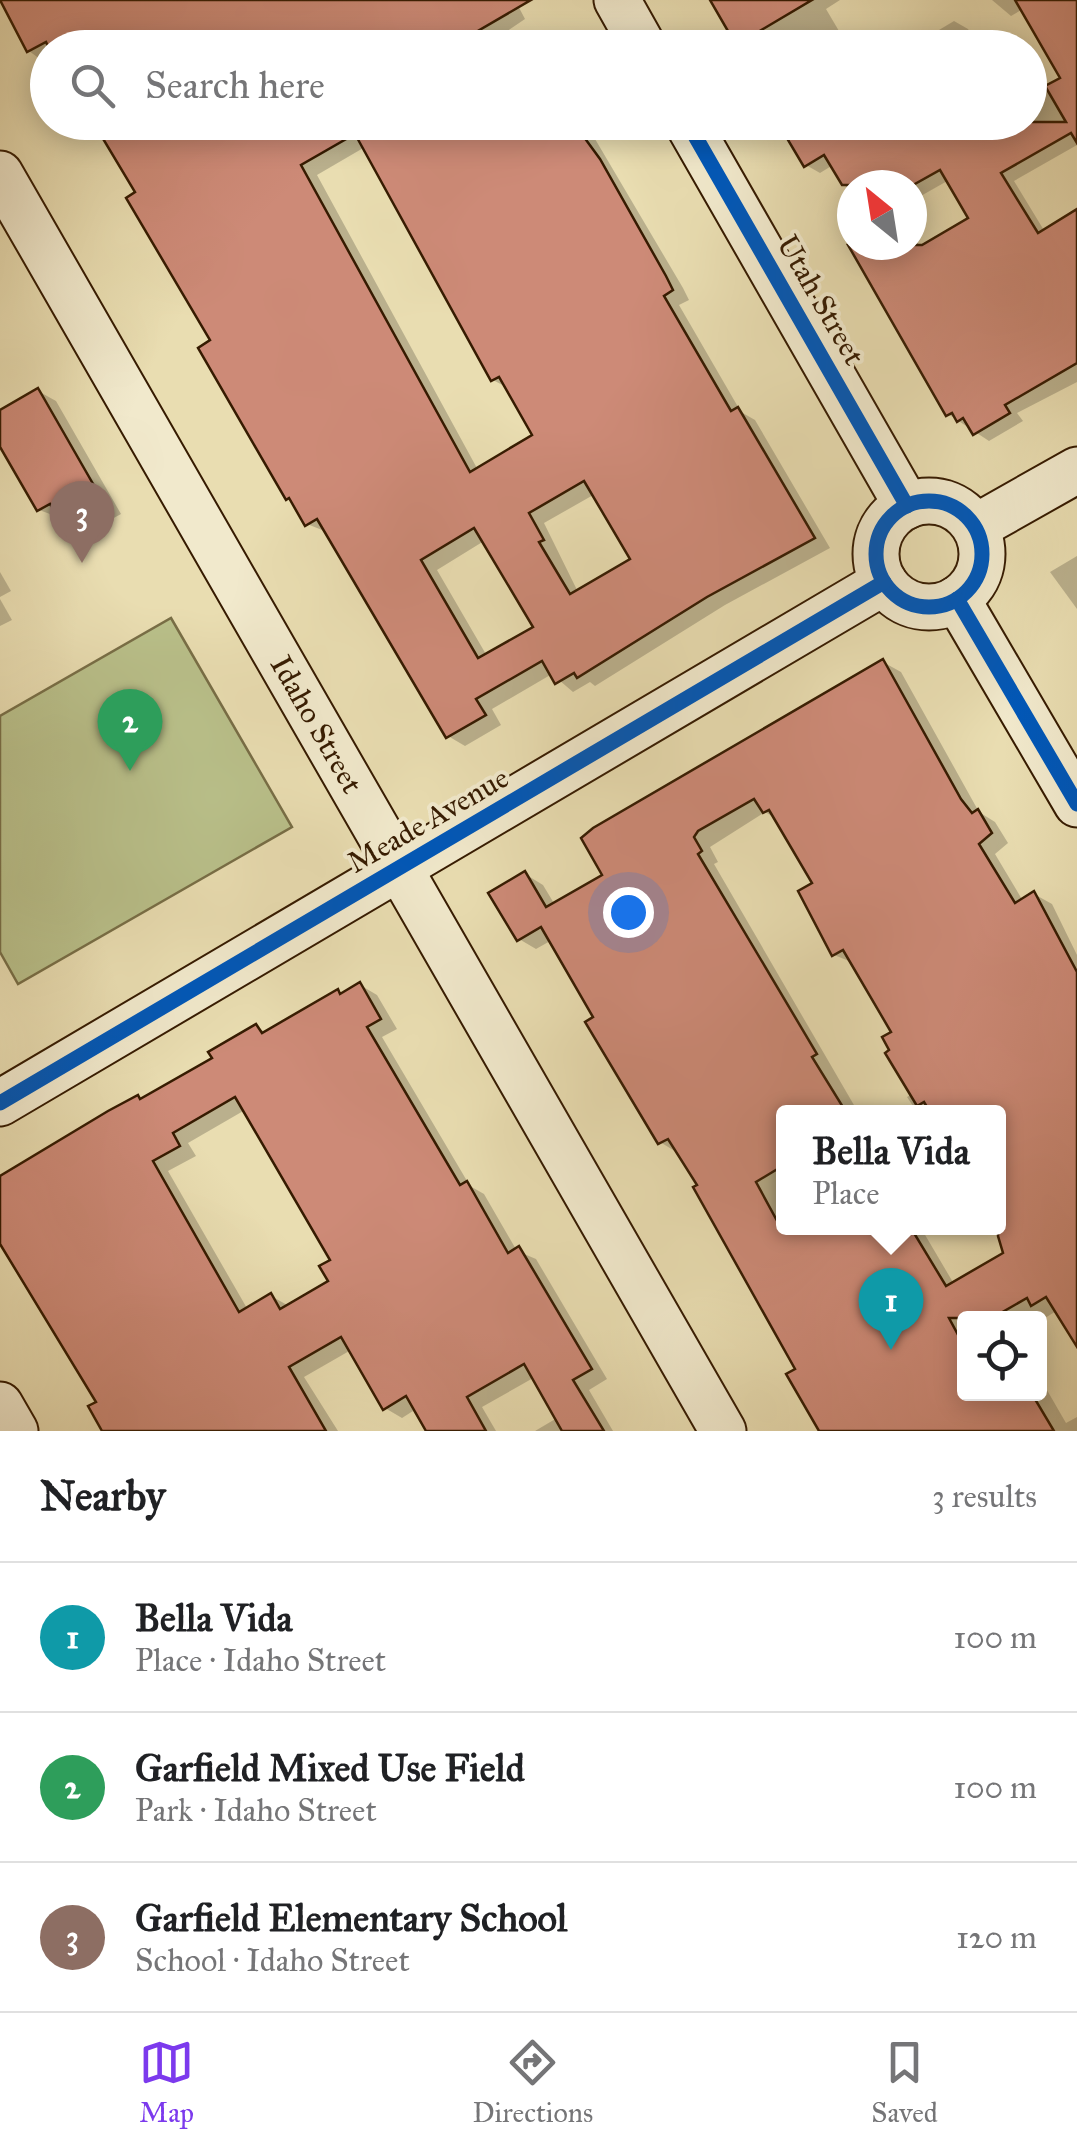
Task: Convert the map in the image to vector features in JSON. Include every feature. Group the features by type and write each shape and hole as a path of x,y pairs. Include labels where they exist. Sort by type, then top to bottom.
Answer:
{"street":[{"path":"617,0 634,30"},
{"name":"Utah Street","path":"697,140 907,506"},
{"name":"Idaho Street","path":"0,174 723,1431"},
{"path":"976,528 1077,470"},
{"path":"938,501 953,506 976,528 982,554 980,567 968,591 957,599 944,605 916,606 892,593 884,582 876,553 878,538 894,514 907,506 938,501"},
{"name":"Meade Avenue","path":"0,1103 884,582"},
{"path":"957,599 1077,804"},
{"path":"0,1405 15,1431"}],"green space":[{"path":"171,618 292,827 18,984 0,952 0,716"}],"building":[{"path":"0,0 531,0 480,30 30,30 27,52"},
{"path":"710,0 812,0 761,30 727,30"},
{"path":"1015,0 1077,0 1077,143 1071,133 1001,173 1038,233 1077,209 1077,363 1005,405 1010,413 973,435 963,418 957,422 952,413 946,416 857,260 927,260 927,242 968,218 940,170 927,177 927,170 837,170 837,177 824,155 804,167 788,140 1047,140 1047,122 1066,122 1047,89 1047,85 1060,78 1047,55 1047,30 1032,30"},
{"path":"104,140 345,140 301,165 470,472 532,435 499,377 491,381 358,140 586,140 673,290 664,296 731,411 738,407 815,538 707,597 577,678 574,673 555,684 542,661 476,699 486,715 446,738 317,519 305,526 289,498 286,500 198,348 210,340 126,198 135,192","holes":["584,481 630,559 570,594 539,542 544,540 529,513","474,528 533,627 478,658 421,560"]},
{"path":"38,388 104,503 63,527 50,504 37,511 0,447 0,410"},
{"path":"883,659 961,799 972,813 978,809 992,833 979,844 1015,903 1034,891 1077,972 1077,1347 1046,1297 1031,1306 1027,1298 1004,1311 957,1311 957,1318 949,1318 957,1333 957,1401 1036,1401 1054,1431 819,1431 786,1374 795,1369 693,1187 697,1185 668,1139 658,1144 585,1022 593,1017 541,927 517,941 488,893 525,871 546,907 602,875 581,838 593,828","holes":["754,799 763,813 769,810 812,883 798,891 832,956 843,950 891,1032 882,1037 889,1050 885,1053 916,1105 1006,1105 1006,1235 998,1235 1003,1253 946,1286 915,1235 776,1235 776,1219 756,1182 776,1170 776,1105 842,1105 812,1057 817,1054 698,854 702,851 694,837"]},
{"path":"360,982 381,1019 367,1027 460,1185 467,1181 508,1253 519,1246 592,1369 573,1380 604,1431 562,1431 524,1364 467,1397 486,1431 426,1431 406,1396 383,1410 341,1337 289,1367 326,1431 102,1431 88,1406 96,1402 0,1244 0,1176 108,1111 138,1095 140,1099 212,1058 208,1052 256,1024 262,1033 338,989 340,994","holes":["235,1097 330,1260 319,1266 328,1281 280,1309 271,1293 239,1312 153,1161 180,1146 173,1133"]}],"cycle path":[{"path":"697,140 907,506"},
{"path":"929,501 949,505 966,517 978,534 982,554 978,574 966,591 949,603 929,607 909,603 892,591 880,574 876,554 880,534 892,517 909,505 929,501"},
{"path":"0,1103 884,582"},
{"path":"957,599 1077,804"}],"place":[{"name":"Garfield Elementary School","path":"82,563"},
{"name":"Garfield Mixed Use Field","path":"130,771"},
{"name":"Bella Vida","path":"891,1350"}]}
